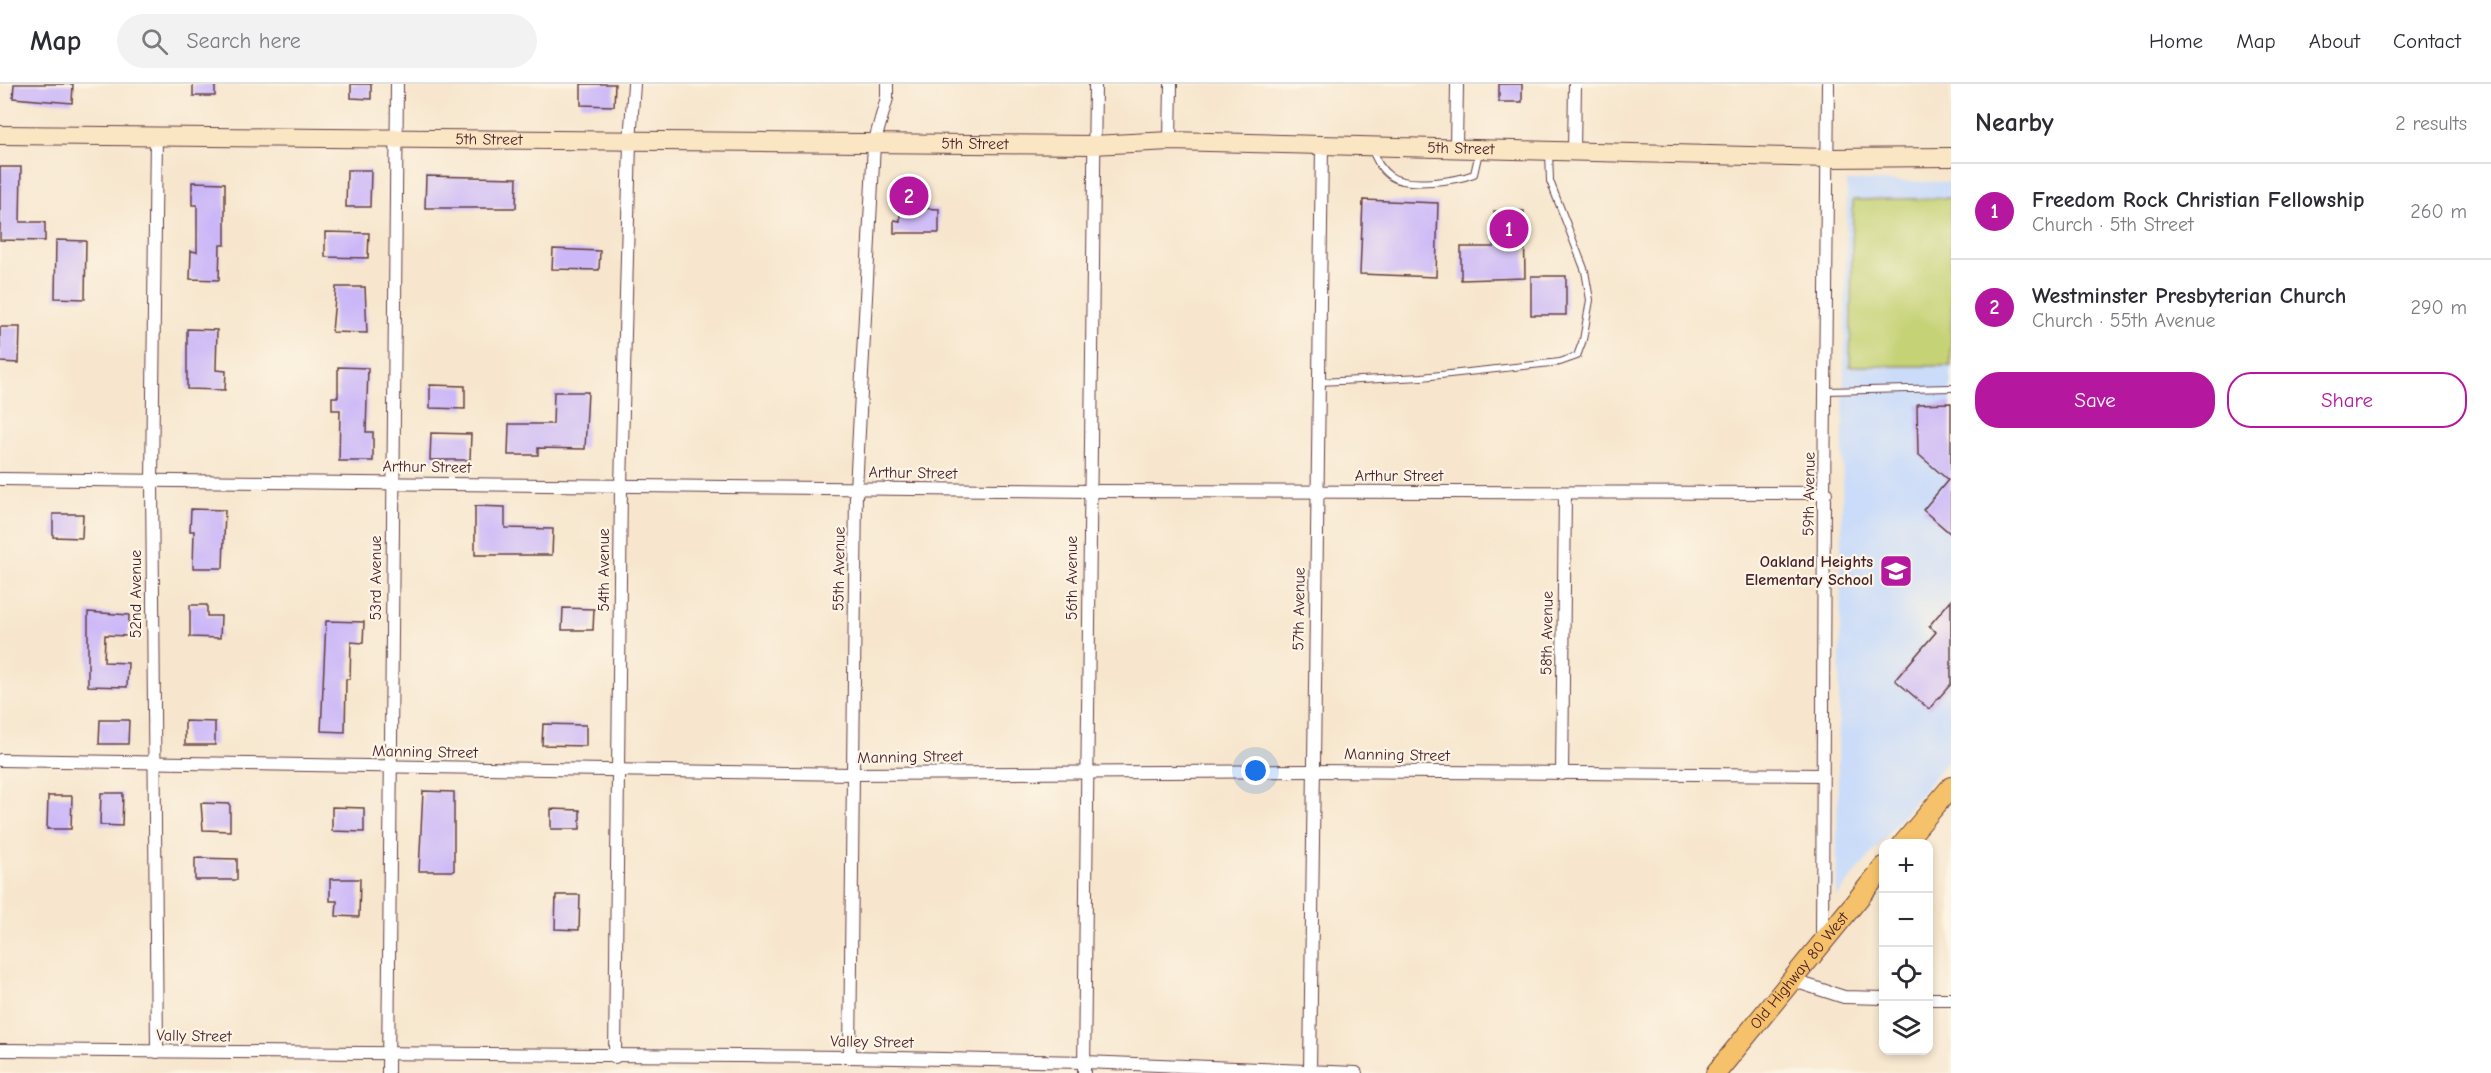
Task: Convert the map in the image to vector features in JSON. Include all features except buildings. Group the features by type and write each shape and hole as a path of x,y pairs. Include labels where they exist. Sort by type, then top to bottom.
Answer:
{"main road":[{"path":"1907,839 1951,787"},
{"name":"Old Highway 80 West","path":"1716,1073 1879,873"}],"street":[{"name":"53rd Avenue","path":"388,1073 397,84"},
{"name":"54th Avenue","path":"615,1057 620,771 621,486 630,142 634,84"},
{"name":"55th Avenue","path":"850,1058 856,489 874,144 886,98 887,84"},
{"name":"56th Avenue","path":"1084,1067 1095,84"},
{"path":"1170,141 1171,84"},
{"path":"1456,148 1457,84"},
{"path":"1574,152 1575,84"},
{"name":"59th Avenue","path":"1822,941 1821,775 1826,494 1828,84"},
{"name":"5th Street","path":"0,135 874,144 1093,145 1170,141 1322,147 1456,148 1827,158 1951,157"},
{"name":"52nd Avenue","path":"156,135 152,482 157,1052"},
{"name":"57th Avenue","path":"1310,1072 1322,147"},
{"name":"Arthur Street","path":"0,479 1317,493 1826,494"},
{"name":"58th Avenue","path":"1562,774 1565,493"},
{"name":"Manning Street","path":"0,760 392,769 852,774 1314,771 1821,775"},
{"path":"1791,980 1844,997 1879,998"},
{"path":"1933,999 1951,999"},
{"name":"Vally Street","path":"0,1050 388,1055"},
{"name":"Valley Street","path":"388,1055 850,1058 1084,1067 1356,1073"}],"lane":[{"path":"1370,147 1380,167 1392,177 1410,181 1458,180 1474,174 1480,149"},
{"path":"1319,382 1422,377 1560,362 1577,356 1584,340 1590,300 1585,271 1550,182 1550,151"},
{"path":"1826,392 1951,388"}],"shaded area":[{"name":"Oakland Heights Elementary School","path":"1847,181 1951,182 1951,756 1884,839 1879,839 1879,845 1836,898"}],"green space":[{"path":"1951,198 1951,366 1850,366 1853,200"}],"place":[{"name":"Westminster Presbyterian Church","path":"909,196"},
{"name":"Freedom Rock Christian Fellowship","path":"1509,229"},
{"name":"Oakland Heights Elementary School","path":"1896,571"}]}
